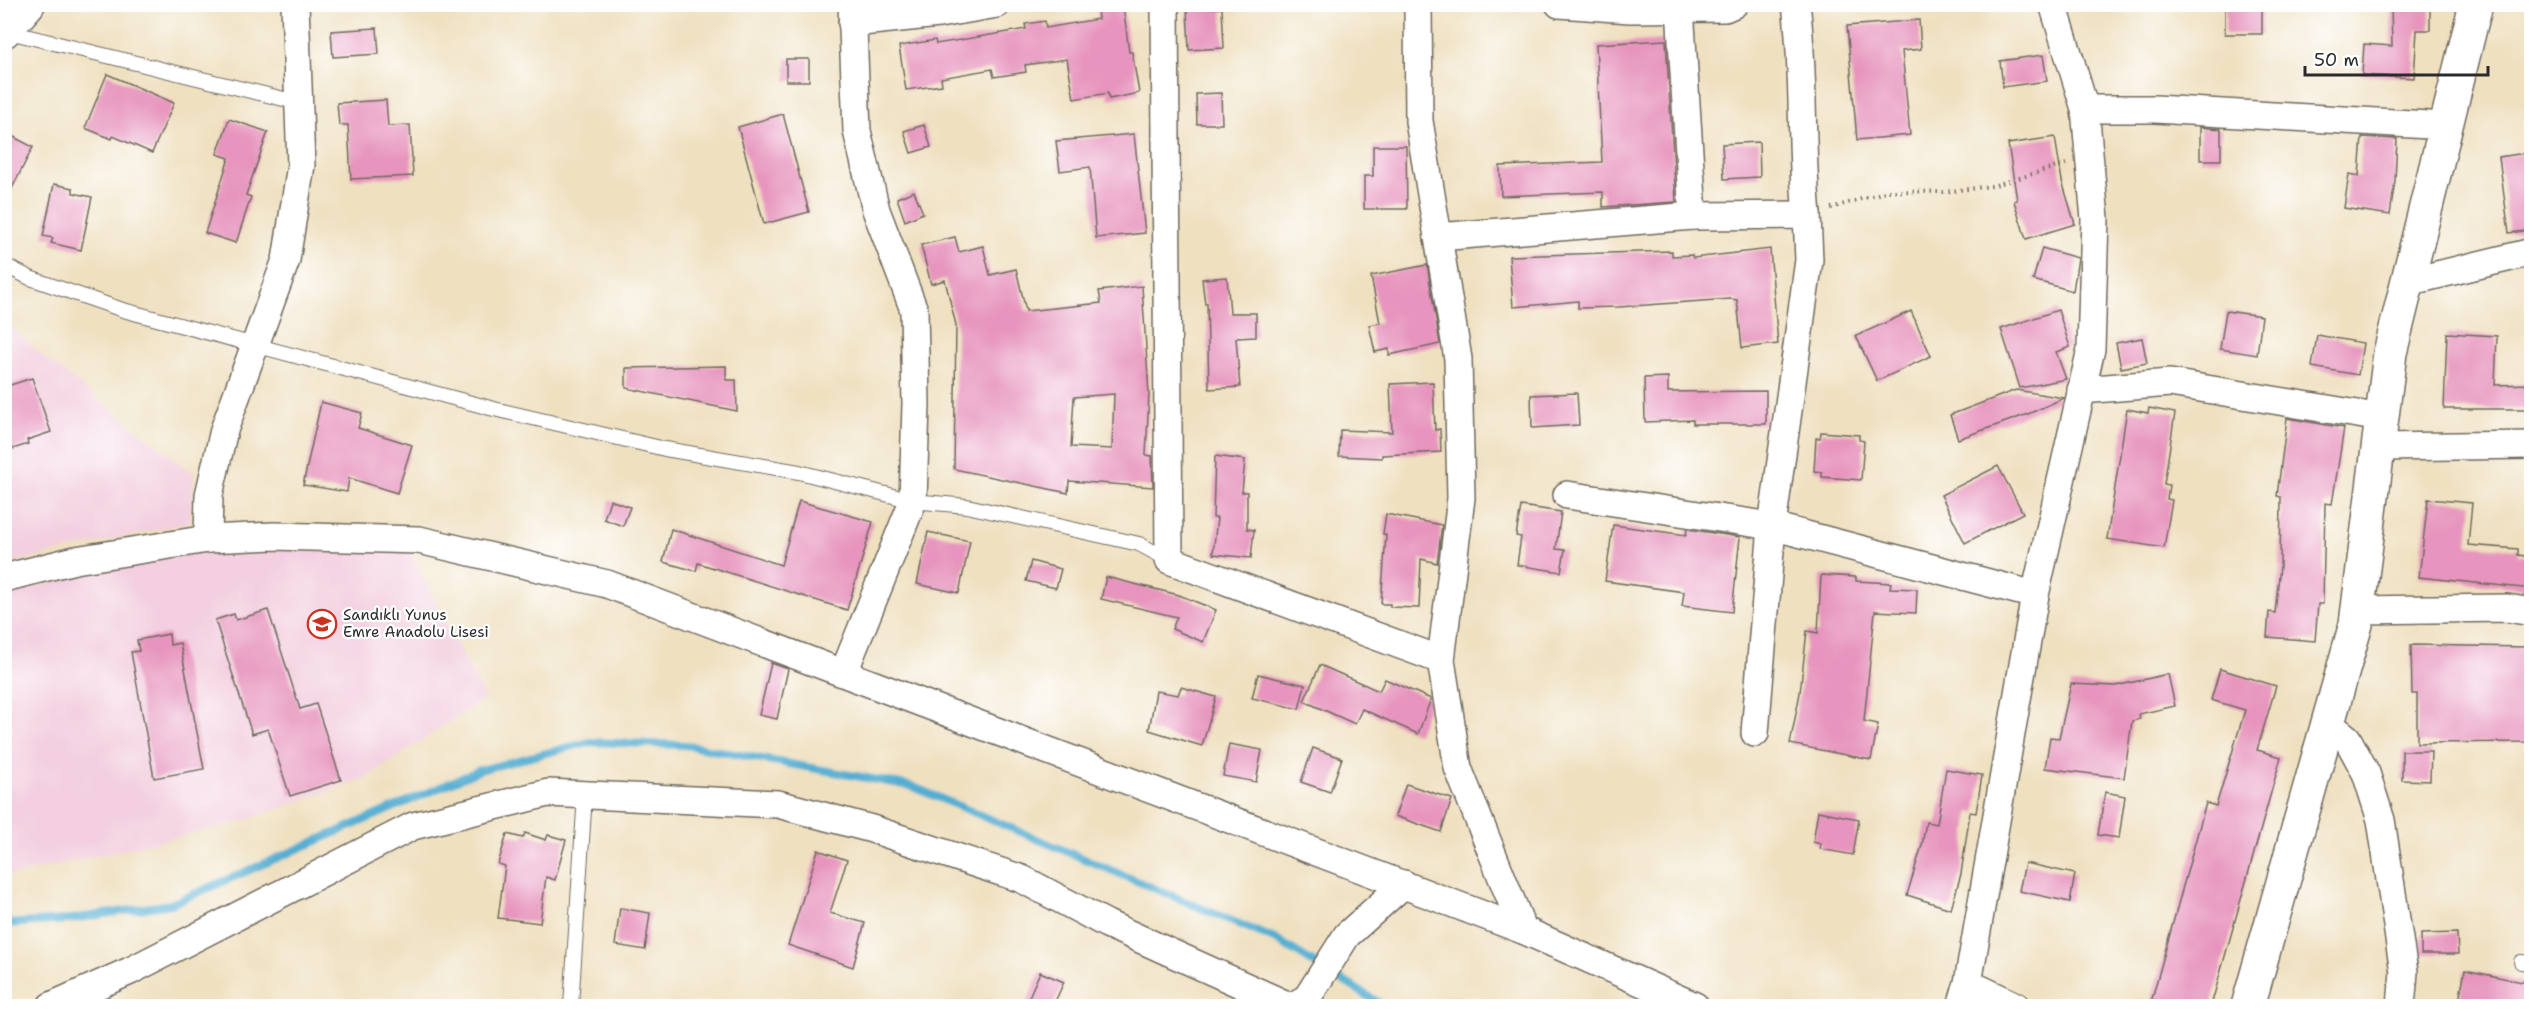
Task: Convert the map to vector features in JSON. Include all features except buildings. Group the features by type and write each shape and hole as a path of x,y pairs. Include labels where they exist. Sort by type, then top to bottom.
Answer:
{"street":[{"path":"5,31 28,4"},
{"path":"208,538 209,495 224,430 286,260 301,165 296,4"},
{"path":"844,672 913,501 916,404 914,310 876,210 857,131 852,14 939,14 997,4"},
{"path":"1165,4 1169,560 1442,660"},
{"path":"1418,4 1419,121 1458,359 1461,498 1442,660 1458,768 1523,930"},
{"path":"1558,4 1680,9 1725,8 1734,4"},
{"path":"1755,733 1772,526 1809,260 1802,167 1803,53 1796,4"},
{"path":"2016,1006 1965,995 2035,595 2091,350 2096,219 2085,109 2053,4"},
{"path":"2248,1006 2358,610 2390,353 2476,4"},
{"path":"1680,9 1693,216"},
{"path":"2085,109 2155,109 2446,126"},
{"path":"1438,237 1693,216 1807,215"},
{"path":"2408,282 2532,252"},
{"path":"2081,390 2170,383 2380,433 2532,445"},
{"path":"1567,495 1772,526 2035,595"},
{"path":"4,578 75,560 208,538 274,536 419,540 607,584 1523,930 1695,1006"},
{"path":"2358,610 2507,608 2532,612"},
{"path":"2328,723 2347,738 2366,774 2381,819 2404,972 2401,1006"},
{"path":"51,1006 130,971 413,826 548,793 778,804 872,829 1022,879 1107,924 1296,1004 1347,935 1404,884"}],"lane":[{"path":"5,31 300,104"},
{"path":"4,265 30,278 123,310 256,347 551,422 665,449 799,472 913,501 967,506 1139,544 1169,560"},
{"path":"571,1006 585,795"}],"path":[{"path":"1807,215 1888,191 1943,192 1992,186 2090,156"}],"shaded area":[{"path":"4,319 35,350 194,474 190,522 5,564"},
{"path":"406,545 485,698 367,777 237,823 5,877 4,594 183,551"}],"waterway":[{"path":"4,924 66,920 171,904 480,770 589,742 685,745 911,786 1277,940 1384,1006"}],"place":[{"name":"Sandıklı Yunus Emre Anadolu Lisesi","path":"322,624"}]}
